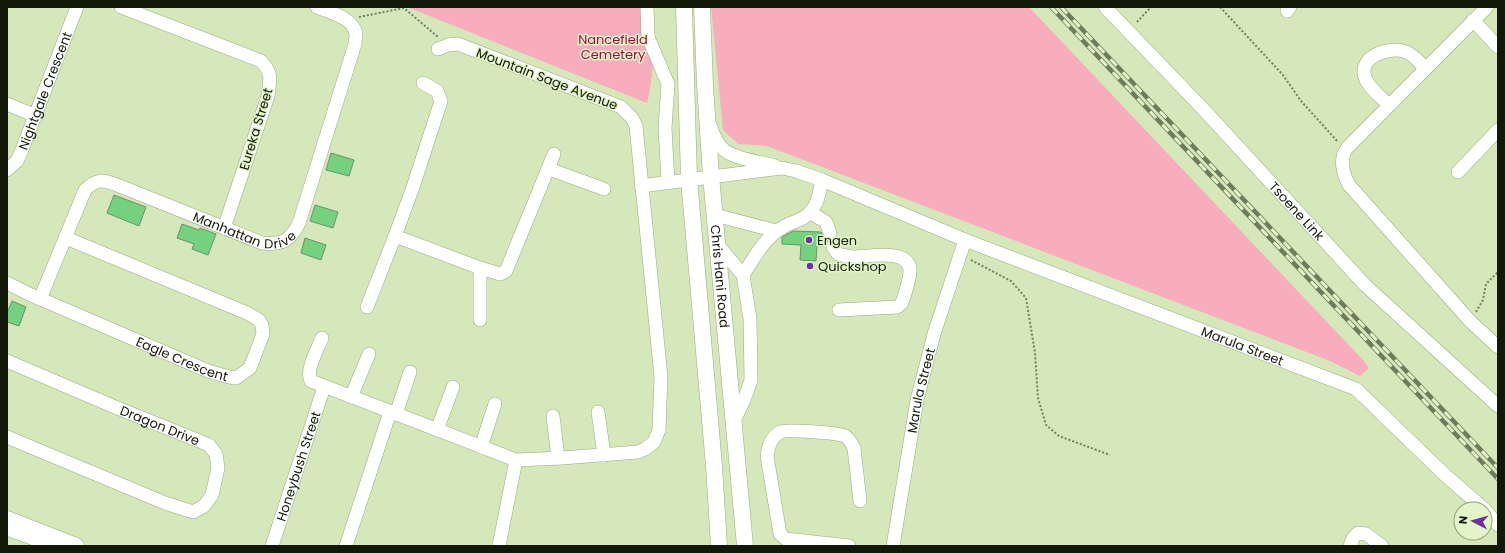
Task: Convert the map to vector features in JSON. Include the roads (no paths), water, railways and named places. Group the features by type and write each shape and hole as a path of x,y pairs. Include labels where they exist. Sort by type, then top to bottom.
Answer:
{"main road":[{"name":"Chris Hani Road","path":"684,7 689,179 714,466 719,546"},
{"name":"Chris Hani Road","path":"702,7 711,176 745,546"},
{"path":"7,519 76,546"}],"street":[{"name":"Nightgale Crescent","path":"7,170 17,161 36,116 77,7"},
{"name":"Eureka Street","path":"121,7 154,12 261,61 268,69 270,78 268,96 224,228"},
{"name":"Manhattan Drive","path":"40,299 85,190 97,181 105,181 118,185 262,243 274,244 282,242 294,234 299,223 355,44 356,33 352,26 332,12 317,7"},
{"path":"647,7 648,37 668,84 665,128 668,182"},
{"name":"Tsoene Link","path":"1105,7 1205,111 1365,285 1498,406"},
{"path":"1487,7 1346,150 1342,165 1344,175 1349,185 1470,321 1498,347"},
{"path":"1473,20 1498,47"},
{"name":"Mountain Sage Avenue","path":"443,47 458,44 621,107 628,112 636,126 661,377 659,430 651,446 638,452 604,455"},
{"path":"1389,105 1366,81 1364,68 1368,61 1380,53 1397,50 1410,54 1426,68"},
{"path":"367,307 413,187 441,101 437,90 424,83"},
{"path":"7,104 36,116"},
{"path":"707,120 717,141 723,149 731,154 782,168"},
{"path":"1458,172 1498,130"},
{"path":"395,236 480,268 500,274 506,271 554,154"},
{"name":"Marula Street","path":"689,179 782,168 796,171 822,180 965,240 1356,389 1474,501"},
{"path":"548,169 604,189"},
{"path":"641,186 689,179"},
{"path":"743,275 762,247 776,231 804,218 811,213 818,200 822,180"},
{"path":"811,213 826,222 830,233"},
{"path":"715,216 776,231"},
{"name":"Eagle Crescent","path":"7,283 40,299 208,371 236,378 250,368 263,334 262,325 259,320 247,313 66,238"},
{"name":"Marula Street","path":"893,546 917,400 934,334 965,240"},
{"path":"717,244 743,275 750,318 752,380 734,421"},
{"path":"833,247 838,254 853,257 899,257 905,260 910,272 902,303 897,307 839,310"},
{"path":"480,268 480,320"},
{"path":"322,338 309,371 308,377 311,381 516,460 604,455 598,412"},
{"path":"351,397 369,354"},
{"name":"Dragon Drive","path":"7,361 209,445 216,454 218,468 210,498 204,506 193,512 159,500 7,436"},
{"path":"346,546 393,413 410,372"},
{"path":"438,430 453,386"},
{"name":"Honeybush Street","path":"272,546 324,387"},
{"path":"481,447 496,404"},
{"path":"553,416 558,458"},
{"path":"849,546 786,539 780,534 767,456 769,446 774,437 780,432 789,430 846,436 854,448 860,502"},
{"path":"499,546 516,460"},
{"path":"7,529 53,546"},
{"path":"1350,546 1353,538 1358,533 1366,534 1382,546"},
{"path":"7,537 30,546"}],"railway":[{"path":"1051,7 1498,479"},
{"path":"1061,7 1498,468"}],"place":[{"name":"Engen","path":"809,240"},
{"name":"Quickshop","path":"810,266"}],"park label":[{"name":"Nancefield Cemetery","path":"613,46"}]}
